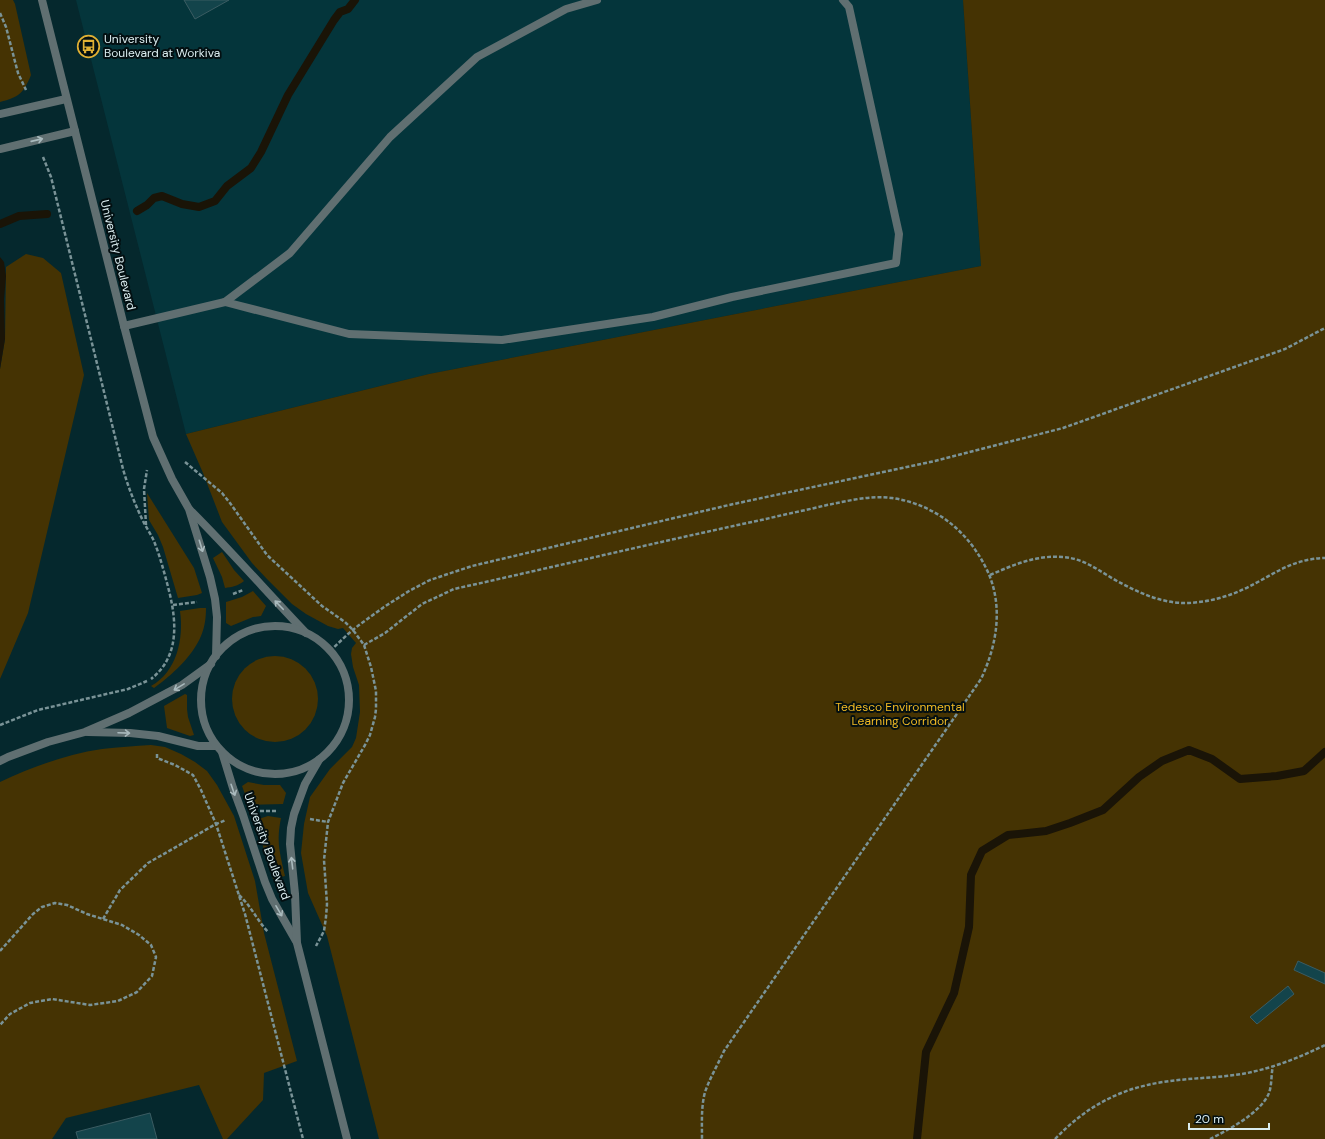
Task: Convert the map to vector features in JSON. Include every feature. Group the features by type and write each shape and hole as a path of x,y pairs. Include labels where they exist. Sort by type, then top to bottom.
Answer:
{"street":[{"name":"University Boulevard","path":"42,0 153,437 172,479 189,509 215,599 217,617 216,656"},
{"path":"124,326 225,302 290,253 390,137 477,57 566,9 597,0"},
{"path":"225,302 349,334 502,340 653,317 732,297 896,263 899,234 849,6 843,0"},
{"path":"0,114 66,99"},
{"path":"0,149 75,131"},
{"name":"University Boulevard","path":"189,509 306,633"},
{"path":"283,627 306,633 321,642 330,651 339,663 347,684 348,706 346,722 339,736 332,748 320,759 303,769 286,773 270,774 255,771 237,764 216,746 206,728 201,708 202,686 211,664 227,644 240,635 261,628 283,627"},
{"path":"0,761 48,742 85,732 153,702 182,685 211,664"},
{"path":"85,732 158,736 198,746 216,746"},
{"name":"University Boulevard","path":"222,752 265,882 272,899 297,943"},
{"name":"University Boulevard","path":"320,759 305,784 294,814 291,828 290,844 295,894 297,943 347,1139"}],"path":[{"path":"0,13 6,27 18,73 25,87"},
{"path":"0,725 38,710 128,689 152,678 163,667 168,659 173,645 175,623 173,605 161,562 152,538 130,493 123,469 51,177 44,159"},
{"path":"330,651 353,630 408,591 430,580 472,566 729,505 935,461 1063,428 1285,349 1325,328"},
{"path":"182,460 222,493 258,544 276,564 322,606 345,622 353,630 364,645 375,683 376,709 370,734 343,782 328,822 324,860 327,904 324,931 304,971"},
{"path":"146,527 144,489 148,467"},
{"path":"364,645 385,633 422,604 454,589 863,498 891,498 919,505 953,524 979,554 990,575 998,613 992,650 987,667 981,679 724,1051 705,1092 702,1115 702,1139"},
{"path":"990,575 1025,561 1050,557 1063,557 1085,562 1117,581 1147,596 1165,601 1188,603 1213,600 1231,595 1297,562 1313,558 1325,558"},
{"path":"230,595 248,587"},
{"path":"173,605 198,602"},
{"path":"158,752 157,758 175,765 193,775 216,824 239,894 303,1139"},
{"path":"260,811 282,811"},
{"path":"305,818 328,822"},
{"path":"103,919 120,890 148,863 216,824"},
{"path":"0,951 42,906 55,903 67,905 87,914 122,925 139,934 151,944 156,956 152,976 137,992 118,1001 90,1006 52,998 30,1004 10,1014 0,1025"},
{"path":"1055,1139 1073,1121 1088,1110 1101,1102 1131,1090 1163,1082 1242,1074 1273,1066 1325,1045"},
{"path":"1210,1139 1242,1122 1264,1101 1269,1092 1273,1066"}],"shaded area":[{"path":"76,0 963,0 981,266 429,374 186,434"},
{"path":"0,257 4,262 6,276 4,299 5,339 0,369"}],"green space":[{"path":"0,0 13,0 15,4 31,75 20,94 0,102"},
{"name":"Tedesco Environmental Learning Corridor","path":"963,0 1325,0 1325,1139 379,1139 327,936 308,893 301,853 304,824 310,797 330,769 352,747 356,738 360,712 359,685 353,667 351,654 352,648 356,643 343,628 338,629 328,626 306,614 292,604 252,563 222,522 186,434 429,374 981,266"},
{"path":"26,254 43,258 61,273 84,375 28,613 0,679 0,369 5,339 6,267"},
{"path":"147,493 194,568 202,593 178,598 163,547 149,520"},
{"path":"222,552 234,570 244,581 233,587 225,588 222,577 213,558"},
{"path":"253,591 266,606 261,616 253,617 231,626 226,623 226,602 242,597"},
{"path":"206,608 206,615 201,636 197,644 181,665 154,688 151,686 160,680 167,672 177,653 181,632 180,611"},
{"path":"275,656 291,660 305,669 314,683 318,699 314,715 305,729 291,738 275,742 259,738 245,729 236,715 232,699 236,683 245,669 259,660"},
{"path":"185,694 187,695 188,717 194,735 190,736 167,728 164,706"},
{"path":"151,745 165,747 181,754 207,771 217,785 234,816 255,881 264,933 297,1061 264,1073 263,1100 227,1139 223,1139 199,1085 66,1118 52,1139 0,1139 0,782 37,766 76,754 102,749"},
{"path":"248,782 264,785 280,785 286,793 283,804 249,805 242,786"},
{"path":"268,816 281,818 279,841 280,854 285,876 273,879 255,820"}],"building":[{"path":"184,0 229,0 195,19"},
{"path":"1298,961 1325,973 1325,984 1294,970"},
{"path":"1288,986 1294,994 1257,1024 1250,1017"},
{"path":"150,1113 157,1139 78,1139 76,1132"}],"waterway":[{"path":"137,211 147,205 154,198 162,196 182,204 199,207 215,201 227,186 251,168 261,152 288,95 334,20 340,12 348,9 355,0"},
{"path":"0,224 19,216 47,214"},
{"path":"917,1139 926,1052 954,993 969,927 971,875 982,851 1008,835 1046,831 1103,810 1139,777 1162,761 1189,750 1212,759 1240,779 1277,776 1304,771 1325,752"}],"place":[{"name":"University Boulevard at Workiva","path":"88,46"}]}
